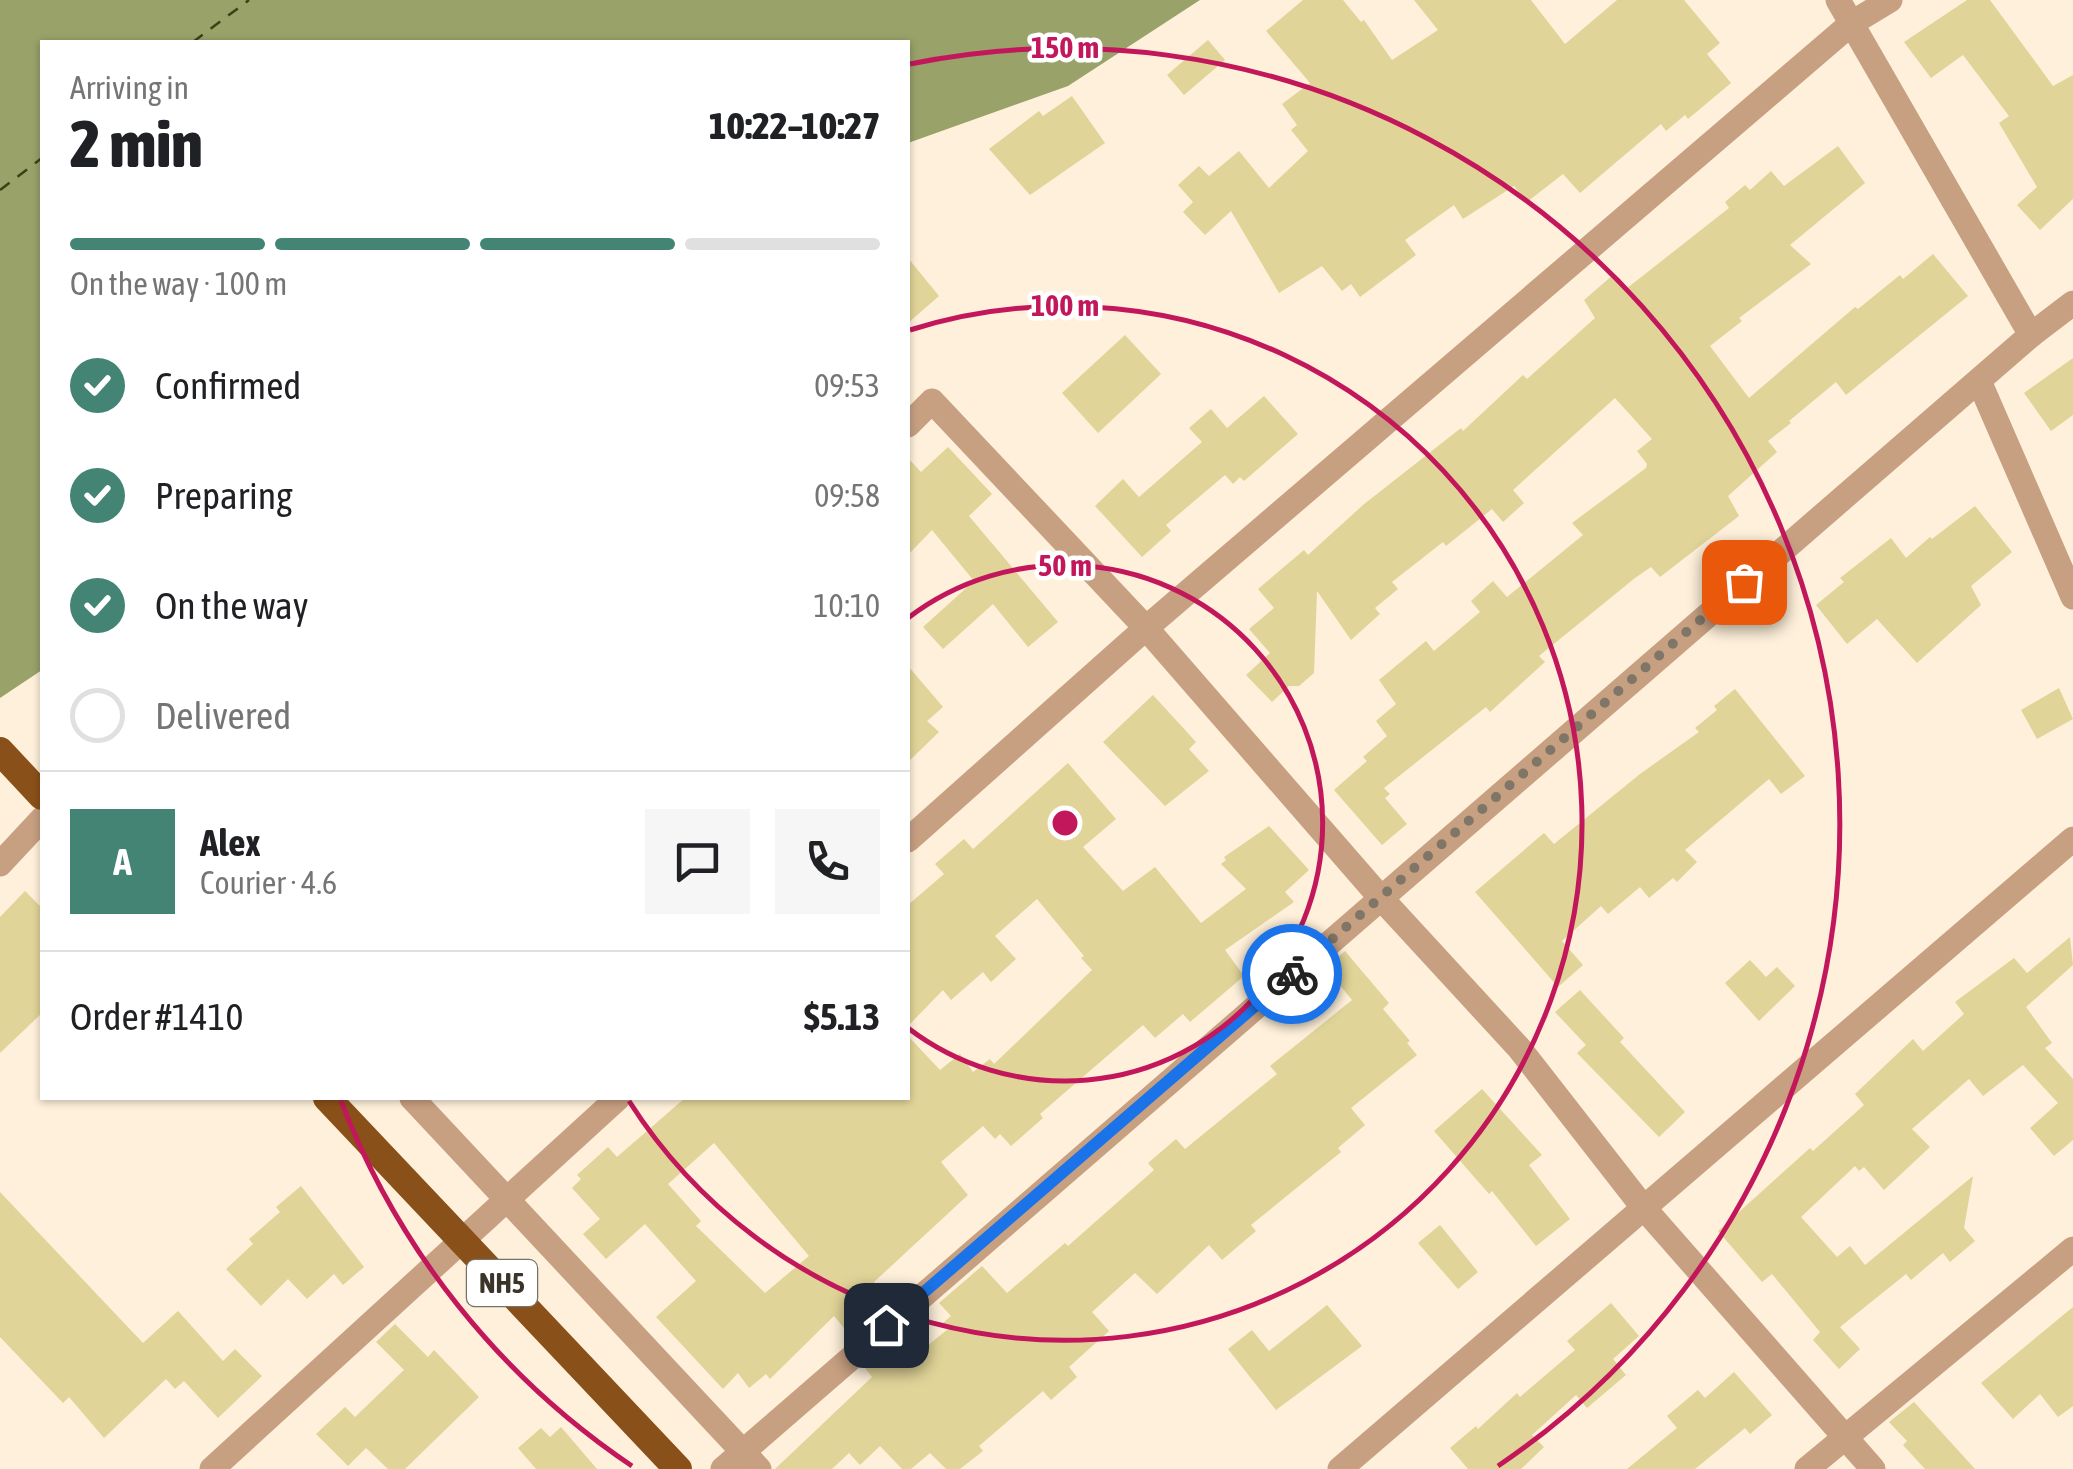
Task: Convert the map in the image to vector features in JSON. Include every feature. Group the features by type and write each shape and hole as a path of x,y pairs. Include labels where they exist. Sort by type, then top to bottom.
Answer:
{"highway":[{"path":"0,751 40,794"},
{"name":"NH5","path":"329,1100 678,1469"}],"street":[{"path":"1838,0 2031,335"},
{"path":"910,838 1146,628 1852,23 1890,0"},
{"path":"414,1100 506,1196 741,1463 1380,897 2031,335 2073,303"},
{"path":"1978,381 2073,597"},
{"path":"910,424 932,401 1146,628 1380,897 1519,1048 1643,1207 1873,1469"},
{"path":"0,864 40,820"},
{"path":"1340,1469 2073,839"},
{"path":"212,1469 506,1196 616,1100"},
{"path":"1807,1469 2073,1249"}],"shaded area":[{"path":"0,0 1200,0 1068,86 910,142 910,40 40,40 40,671 0,698"}],"building":[{"path":"1303,0 1343,0 1361,22 1364,20 1392,60 1438,30 1414,0 1531,0 1565,44 1617,0 1684,0 1720,43 1707,54 1731,83 1688,119 1685,115 1666,131 1661,124 1580,193 1563,174 1527,202 1514,186 1463,219 1454,205 1405,240 1416,255 1360,297 1351,284 1342,291 1322,266 1279,293 1231,211 1205,235 1183,212 1193,202 1178,185 1199,166 1209,176 1239,151 1269,188 1308,151 1291,130 1297,125 1282,104 1310,83 1266,31"},
{"path":"1967,0 1990,0 2053,86 2073,75 2073,199 2040,230 2017,205 2037,187 1999,123 2009,116 1963,55 1931,78 1904,42"},
{"path":"1208,40 1225,60 1184,95 1167,75"},
{"path":"1072,96 1105,143 1030,195 989,149 1039,111 1043,116"},
{"path":"1838,146 1865,183 1790,245 1811,264 1739,318 1742,321 1710,346 1749,398 1855,307 1858,309 1900,275 1903,279 1933,254 1968,296 1846,395 1836,382 1768,441 1777,452 1728,496 1739,516 1660,577 1651,567 1635,578 1539,656 1545,662 1490,712 1486,707 1384,788 1390,794 1385,798 1407,824 1382,845 1334,790 1367,761 1363,757 1387,736 1376,721 1396,704 1379,680 1426,641 1434,651 1480,612 1471,601 1493,581 1507,597 1583,535 1572,523 1646,468 1637,451 1652,439 1615,398 1513,490 1524,503 1503,522 1492,509 1392,582 1398,589 1375,608 1380,614 1351,640 1317,591 1314,673 1299,686 1289,686 1272,702 1246,675 1270,653 1249,629 1274,608 1258,589 1304,550 1308,555 1363,505 1461,428 1463,431 1523,375 1527,379 1595,318 1584,300 1613,275 1626,289 1729,208 1725,202 1745,185 1750,190 1771,171 1784,186"},
{"path":"910,260 939,296 910,321"},
{"path":"1125,335 1161,374 1098,433 1062,393"},
{"path":"2073,358 2073,415 2051,431 2024,393"},
{"path":"1264,396 1298,434 1244,481 1240,477 1233,484 1225,475 1166,525 1171,531 1142,557 1095,506 1123,479 1139,497 1202,442 1189,428 1211,409 1227,428"},
{"path":"948,447 992,494 969,516 1058,622 1028,647 993,604 943,649 923,627 974,581 932,530 910,553 910,460 921,472"},
{"path":"1975,506 2012,552 1971,586 1981,605 1917,663 1877,619 1847,644 1816,605 1844,582 1840,578 1891,538 1906,558"},
{"path":"910,668 943,707 927,721 939,732 910,760"},
{"path":"2059,688 2073,719 2037,739 2021,710"},
{"path":"1735,689 1805,776 1781,794 1769,779 1685,850 1697,862 1677,882 1673,878 1649,898 1640,887 1608,914 1601,906 1562,941 1583,965 1558,987 1475,892 1544,833 1554,844 1699,732 1695,728"},
{"path":"1153,695 1196,742 1189,749 1209,771 1165,806 1103,742"},
{"path":"1068,763 1116,819 1083,847 1123,891 1155,867 1201,923 1246,889 1221,864 1226,860 1224,857 1269,826 1309,870 1285,892 1294,902 1225,950 1244,976 1190,1022 1183,1014 1155,1038 1143,1025 1040,1114 1043,1118 1011,1146 1000,1134 995,1139 983,1126 941,1162 968,1195 874,1282 888,1297 848,1333 834,1316 770,1379 766,1374 749,1388 738,1373 723,1389 656,1317 696,1281 645,1224 606,1259 583,1234 600,1219 572,1188 581,1179 577,1175 608,1147 617,1157 683,1100 910,1100 910,1038 940,1070 960,1054 973,1072 990,1059 994,1064 1092,970 1037,899 995,936 1016,959 991,982 983,972 951,1000 943,990 910,1024 910,903 944,874 935,864 964,839 973,849","holes":["714,1143 809,1256 765,1293 696,1226 701,1221 668,1184"]},
{"path":"25,891 40,906 40,1015 0,1053 0,917"},
{"path":"2070,937 2073,965 2026,1007 2052,1043 2045,1048 2073,1079 2073,1140 2054,1156 2030,1128 2058,1103 2023,1065 1983,1096 1969,1079 1912,1129 1930,1147 1884,1190 1864,1167 1859,1171 1855,1166 1801,1217 1837,1257 1850,1246 1865,1265 1973,1176 1964,1228 1975,1241 1950,1262 1943,1253 1911,1280 1906,1274 1840,1327 1860,1349 1839,1369 1813,1340 1820,1332 1772,1274 1762,1282 1718,1231 1864,1105 1855,1094 1913,1039 1923,1051 1964,1014 1955,1002 2014,958 2027,973"},
{"path":"1345,951 1389,1003 1383,1009 1417,1055 1351,1108 1365,1125 1338,1148 1341,1152 1251,1225 1256,1231 1222,1260 1209,1245 1157,1294 1135,1273 1092,1312 1109,1331 1069,1367 1077,1377 1051,1400 1043,1391 979,1446 983,1451 960,1469 946,1469 930,1453 911,1469 902,1469 880,1446 860,1465 849,1453 832,1469 775,1469 872,1377 865,1368 886,1351 900,1368 948,1329 943,1323 951,1316 939,1303 982,1266 1007,1293 1065,1243 1068,1246 1154,1170 1148,1163 1176,1139 1185,1149 1277,1074 1270,1066 1352,1000 1326,968"},
{"path":"1750,960 1766,977 1777,967 1795,986 1759,1021 1725,983"},
{"path":"1580,990 1624,1038 1620,1042 1685,1112 1659,1137 1577,1053 1586,1045 1555,1012"},
{"path":"1482,1089 1542,1155 1529,1165 1570,1219 1536,1246 1492,1191 1489,1194 1434,1131"},
{"path":"301,1186 364,1267 343,1285 334,1274 307,1299 288,1279 261,1306 226,1269 253,1244 249,1239 280,1212 276,1207"},
{"path":"0,1192 143,1343 178,1311 223,1361 235,1349 262,1376 218,1418 184,1381 175,1389 166,1379 104,1438 69,1397 63,1403 0,1337"},
{"path":"1440,1225 1478,1272 1458,1289 1418,1243"},
{"path":"1611,1303 1639,1336 1613,1359 1626,1375 1587,1408 1576,1395 1532,1435 1544,1447 1521,1469 1468,1469 1450,1448 1476,1426 1478,1429 1517,1393 1520,1397 1575,1350 1567,1341"},
{"path":"1327,1305 1362,1346 1276,1410 1228,1349 1252,1330 1269,1351"},
{"path":"2073,1307 2073,1406 2058,1417 2040,1394 2013,1419 1981,1383"},
{"path":"395,1324 428,1357 434,1350 479,1397 405,1469 388,1469 366,1448 348,1466 316,1434 345,1407 355,1417 404,1370 376,1342"},
{"path":"1734,1372 1772,1415 1750,1434 1745,1428 1695,1469 1627,1469 1677,1428 1667,1416 1698,1390 1705,1398"},
{"path":"1914,1402 1975,1469 1925,1469 1903,1445 1907,1441 1889,1422"},
{"path":"561,1427 597,1469 536,1469 518,1448 541,1428 550,1437"}],"ferry route":[{"path":"196,40 249,0"},
{"path":"0,190 40,160"}],"way so far":[{"path":"1292,974 1744,582"}],"route":[{"path":"886,1325 1292,974"}]}
